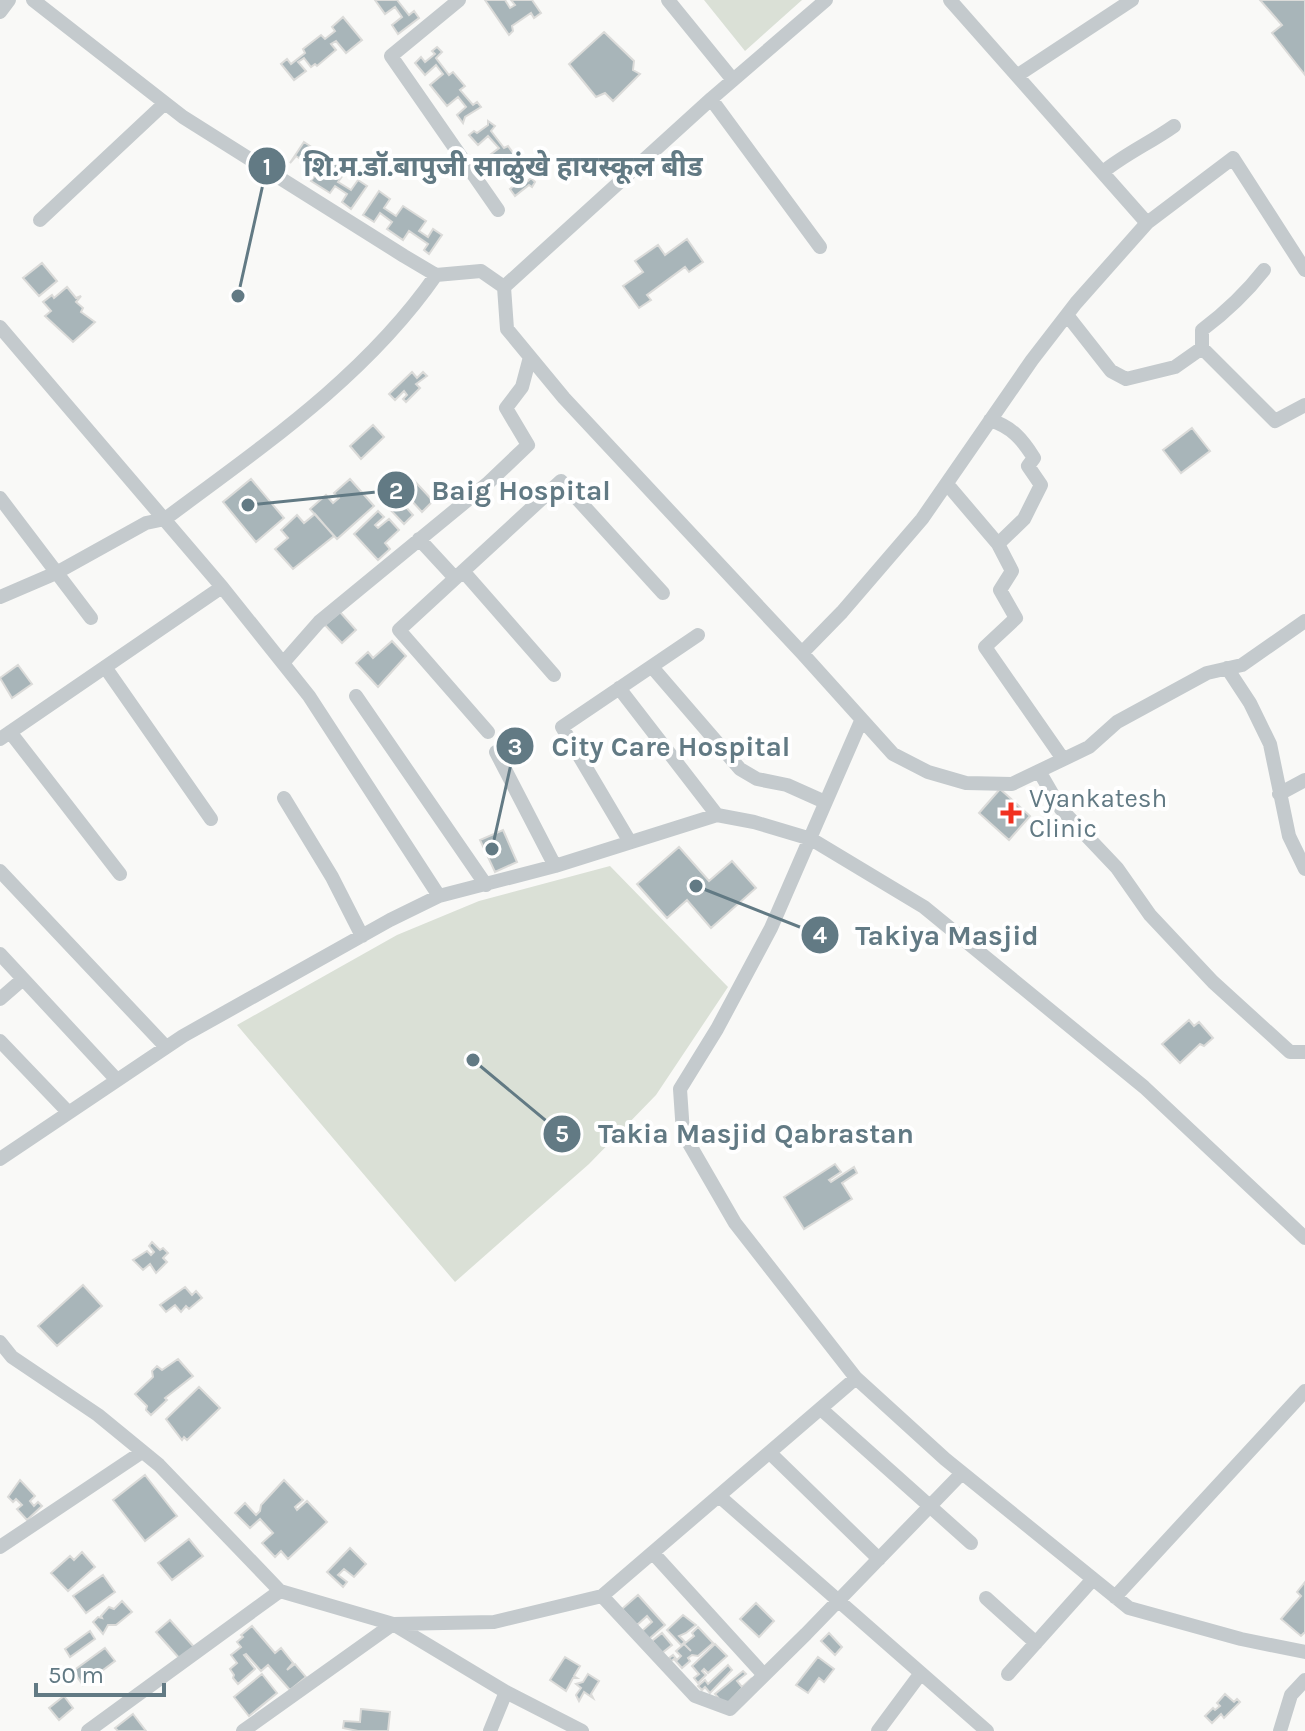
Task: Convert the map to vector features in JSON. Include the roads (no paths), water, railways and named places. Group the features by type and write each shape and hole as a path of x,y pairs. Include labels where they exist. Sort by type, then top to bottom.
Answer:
{"street":[{"path":"0,12 9,0"},
{"path":"33,0 183,117 436,275 481,271 504,287"},
{"path":"459,0 391,56 498,210"},
{"path":"668,0 733,80"},
{"path":"504,287 711,99 826,0"},
{"path":"950,0 1147,223"},
{"path":"1018,75 1132,0"},
{"path":"711,99 820,247"},
{"path":"40,220 165,103"},
{"path":"1103,172 1125,154 1149,144 1174,126"},
{"path":"802,653 922,519 1032,360 1147,223 1233,158 1305,270"},
{"path":"1264,270 1251,288 1202,330 1202,348 1275,421 1305,405"},
{"path":"0,597 56,573 146,523 165,519 275,437 355,370 411,311 436,275"},
{"path":"504,287 507,329 564,398 893,754 928,772 966,783 1012,784 1089,747 1117,722 1207,673 1242,665 1305,621"},
{"path":"1067,315 1111,371 1126,379 1175,367 1202,348"},
{"path":"0,327 222,587 309,696 439,896"},
{"path":"283,663 319,622 487,484 528,445 506,408 522,387 530,357"},
{"path":"990,420 1006,425 1020,437 1034,458 1028,466 1041,485 1024,519 998,544"},
{"path":"488,732 399,630 561,481 663,593"},
{"path":"947,484 998,544 1012,571 1000,590 1016,618 985,647 1063,759"},
{"path":"0,498 91,618"},
{"path":"419,539 459,574 554,675"},
{"path":"120,874 5,735 222,587"},
{"path":"630,842 562,727 698,635"},
{"path":"105,667 211,819"},
{"path":"652,667 740,769 757,779 787,785 825,802"},
{"path":"1227,668 1250,703 1270,744 1289,836 1305,869"},
{"path":"619,688 717,815"},
{"path":"356,696 486,885"},
{"path":"861,721 771,928 717,1029 680,1089 683,1133 735,1223 856,1378 962,1473 1129,1608 1241,1639 1305,1652"},
{"path":"496,752 555,866"},
{"path":"1039,771 1061,809 1117,868 1150,915 1213,982 1290,1052 1305,1052"},
{"path":"1279,794 1305,780"},
{"path":"284,798 332,877 362,936"},
{"path":"0,1159 166,1047 439,896 555,866 717,815 811,839 924,907 1144,1087 1305,1238"},
{"path":"0,871 166,1047"},
{"path":"0,954 116,1079"},
{"path":"0,999 23,979"},
{"path":"0,1041 68,1112"},
{"path":"0,1342 12,1357 98,1415 159,1465 280,1591 393,1624 506,1692 582,1731"},
{"path":"243,1731 393,1624 494,1622 602,1596 856,1378"},
{"path":"1115,1597 1305,1391"},
{"path":"821,1409 971,1543"},
{"path":"0,1547 142,1452"},
{"path":"770,1453 879,1559"},
{"path":"602,1596 695,1696 730,1709 962,1473"},
{"path":"719,1496 987,1731"},
{"path":"653,1553 764,1675"},
{"path":"1008,1674 1093,1579"},
{"path":"88,1731 280,1591"},
{"path":"986,1598 1036,1643"},
{"path":"878,1731 921,1673"},
{"path":"1280,1731 1291,1695 1305,1680"},
{"path":"490,1731 506,1692"}],"place":[{"name":"शि.म.डॉ.बापुजी साळुंखे हायस्कूल बीड","path":"238,296"},
{"name":"Baig Hospital","path":"248,505"},
{"name":"Vyankatesh Clinic","path":"1011,813"},
{"name":"City Care Hospital","path":"492,849"},
{"name":"Takiya Masjid","path":"696,886"},
{"name":"Takia Masjid Qabrastan","path":"473,1060"}]}
